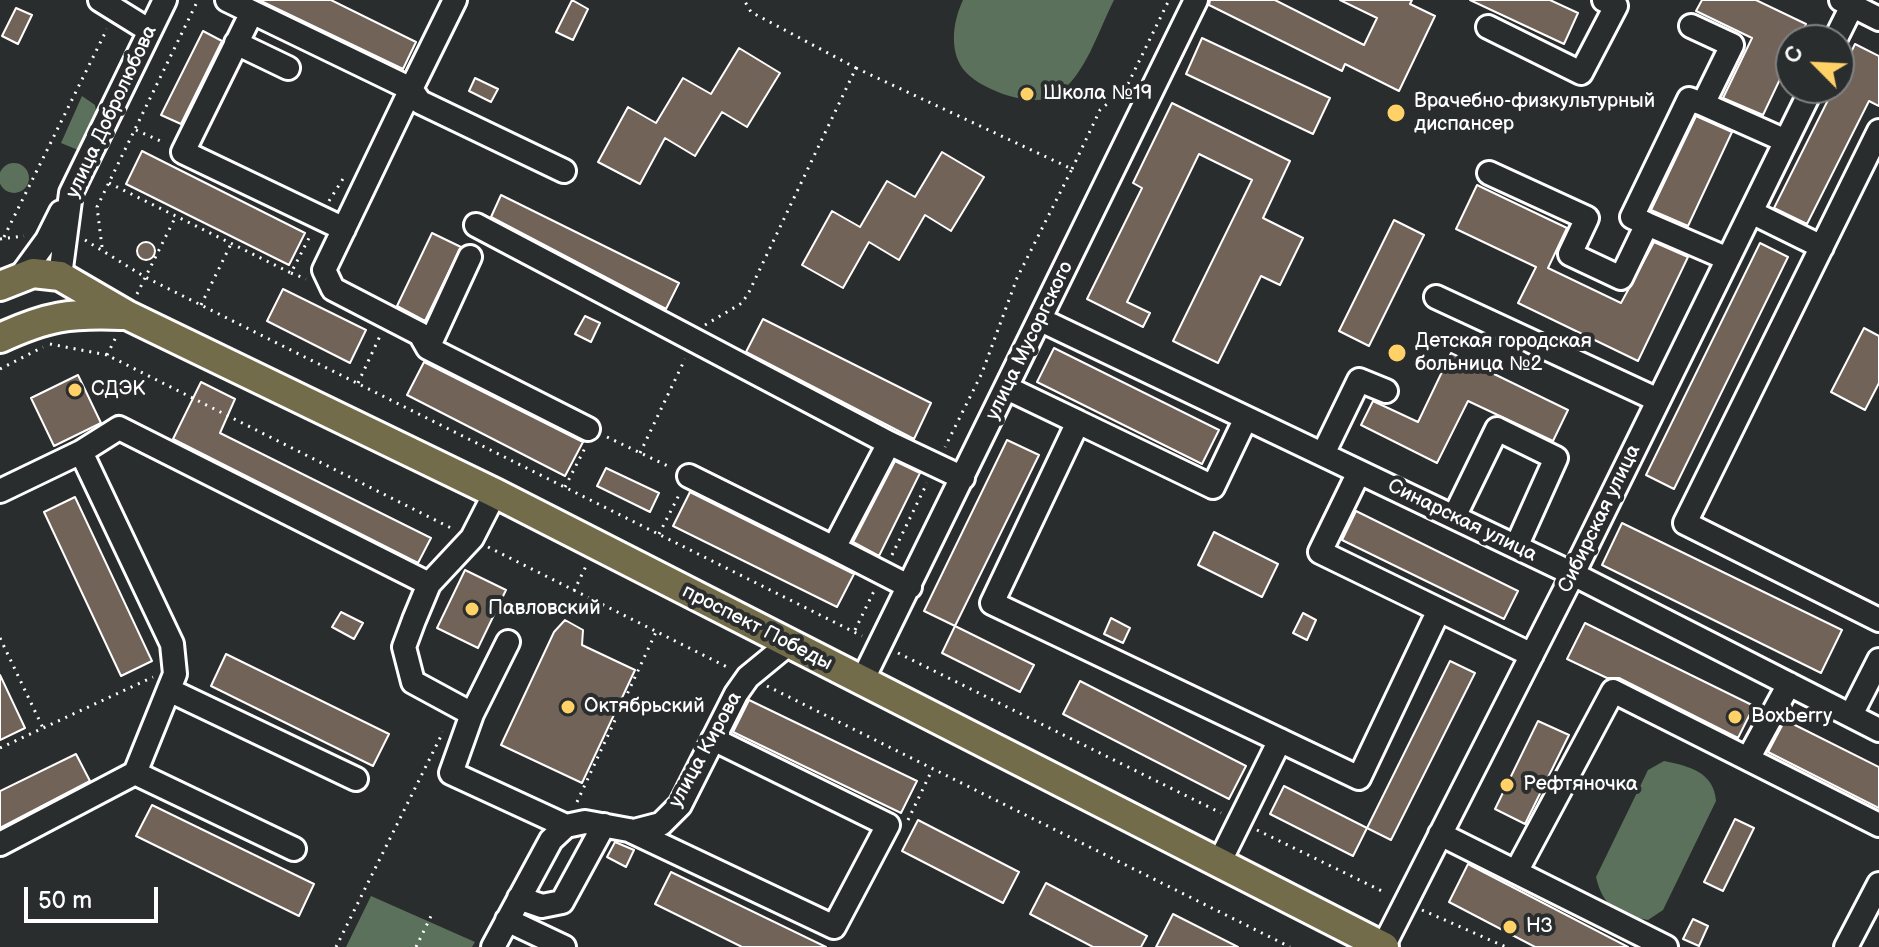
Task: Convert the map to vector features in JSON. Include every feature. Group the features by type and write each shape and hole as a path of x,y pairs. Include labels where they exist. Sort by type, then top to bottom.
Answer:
{"main road":[{"path":"10,281 33,273 60,276"},
{"name":"проспект Победы","path":"60,276 127,315 495,493 787,645 1383,947"},
{"name":"улица Добролюбова","path":"43,328 60,276"},
{"name":"проспект Победы","path":"0,338 43,328 80,313 127,315"}],"street":[{"name":"улица Добролюбова","path":"60,276 57,232 71,193 165,0"},
{"path":"227,0 411,89 420,102 564,171"},
{"path":"455,0 324,270 333,289 420,334 428,348 591,430"},
{"name":"улица Мусоргского","path":"862,681 1196,0"},
{"path":"1488,27 1581,73 1616,6 1604,0"},
{"path":"108,6 150,31"},
{"path":"1848,24 1862,7"},
{"path":"252,12 183,152 344,229"},
{"path":"1691,26 1732,45 1703,104"},
{"path":"236,43 288,68"},
{"path":"1728,259 1632,217 1689,99 1786,141"},
{"name":"Сибирская улица","path":"1383,947 1573,574 1804,104"},
{"path":"1879,131 1685,523 1879,620"},
{"path":"1489,173 1587,218 1570,254 1621,278 1647,224"},
{"path":"1751,212 1822,247"},
{"path":"476,225 889,443 963,478"},
{"path":"10,281 57,232"},
{"path":"428,348 470,257"},
{"path":"1436,297 1658,400"},
{"name":"Синарская улица","path":"1041,320 1573,574 1879,730"},
{"path":"1323,454 1359,380 1386,391"},
{"path":"1007,388 1213,487 1246,418"},
{"path":"1078,422 992,603 1359,778 1439,610"},
{"path":"0,491 81,452 119,428 429,584"},
{"path":"1454,517 1497,429 1556,458 1516,547"},
{"path":"834,548 889,443"},
{"path":"0,844 135,773 175,674 172,644 81,452"},
{"path":"1359,472 1320,552 1532,655"},
{"path":"689,476 910,587"},
{"path":"464,710 413,682 404,647 429,584 472,538 495,493"},
{"path":"493,947 551,840 566,826 451,773 464,710 508,642"},
{"name":"улица Кирова","path":"566,826 585,822 629,830 661,824 680,805 748,677 787,645"},
{"path":"1851,715 1879,660"},
{"path":"1748,759 1789,684"},
{"path":"169,690 356,779"},
{"path":"1516,872 1613,691 1879,825"},
{"path":"629,830 834,927 888,825 713,739"},
{"path":"1219,863 1280,740"},
{"path":"135,773 294,849"},
{"path":"519,898 542,906 562,902 604,825"},
{"path":"1440,834 1666,947"},
{"path":"1846,947 1879,884"},
{"path":"507,920 564,947"}],"path":[{"path":"102,247 97,207 198,0"},
{"path":"744,0 751,12 856,68 1072,169"},
{"path":"854,631 982,373 1017,278 1100,110 1126,88 1169,0"},
{"path":"2,238 108,6"},
{"path":"640,453 702,326 742,303 749,292 856,68"},
{"path":"135,129 183,152"},
{"path":"109,183 291,273 319,217 352,166"},
{"path":"107,355 176,216"},
{"path":"2,238 57,232 102,247 145,277 881,645 1406,903 1506,947"},
{"path":"201,305 231,244"},
{"path":"358,383 389,318"},
{"path":"0,369 43,328 107,355 1290,947"},
{"path":"565,487 591,430 689,476 659,534"},
{"path":"566,826 656,632"},
{"path":"0,638 43,728"},
{"path":"0,748 174,666"},
{"path":"336,947 464,710"},
{"path":"416,947 433,912"}],"green space":[{"path":"963,0 1114,0 1075,77 1056,95 1033,100 990,89 961,66 955,50 954,33"},
{"path":"82,96 95,105 96,111 78,150 61,143"},
{"path":"14,163 20,164 28,172 28,184 20,192 14,193 8,192 0,184 -1,178 0,172 8,164"},
{"path":"1664,761 1699,772 1711,783 1716,801 1663,910 1648,920 1613,908 1603,896 1596,877 1648,770"},
{"path":"371,896 475,942 472,947 346,947"}],"building":[{"path":"259,0 331,0 416,42 403,69"},
{"path":"572,0 588,9 573,40 556,32"},
{"path":"1210,0 1275,0 1364,45 1377,18 1340,0 1412,0 1410,4 1435,16 1399,91 1345,64 1342,71 1209,5"},
{"path":"1470,0 1550,0 1578,13 1564,44"},
{"path":"1702,0 1756,0 1806,24 1775,24 1775,90 1763,115 1723,98 1752,38 1696,11"},
{"path":"16,8 32,15 18,44 2,36"},
{"path":"203,31 222,41 181,124 161,115"},
{"path":"1202,38 1330,98 1313,134 1186,74"},
{"path":"1855,44 1879,56 1879,106 1869,101 1807,224 1774,208 1826,104 1855,104"},
{"path":"739,48 780,73 747,127 722,112 695,156 665,138 640,184 598,162 628,107 656,123 683,78 711,94"},
{"path":"475,78 498,89 491,102 469,91"},
{"path":"1172,103 1290,161 1263,218 1303,238 1280,285 1261,276 1218,363 1173,341 1252,180 1199,154 1127,302 1150,313 1143,327 1087,299 1142,188 1133,183"},
{"path":"1696,116 1732,132 1688,226 1651,210"},
{"path":"142,151 305,233 289,265 126,184"},
{"path":"942,152 984,177 951,231 925,215 899,260 869,242 843,288 802,265 832,211 860,227 887,181 915,197"},
{"path":"1477,185 1567,228 1548,268 1621,303 1654,242 1688,257 1638,361 1518,303 1536,267 1456,229"},
{"path":"501,195 679,283 666,309 491,217"},
{"path":"1394,220 1424,235 1369,346 1339,331"},
{"path":"432,233 461,247 425,321 397,306"},
{"path":"146,242 155,251 146,260 137,251"},
{"path":"1760,243 1788,257 1674,489 1646,475"},
{"path":"283,289 366,330 350,363 267,321"},
{"path":"585,316 600,323 591,342 575,334"},
{"path":"763,319 931,403 914,439 746,352"},
{"path":"1864,328 1879,336 1879,383 1865,410 1831,392"},
{"path":"1054,348 1219,430 1202,464 1037,382"},
{"path":"1451,353 1568,410 1553,441 1468,401 1437,463 1361,425 1373,401 1418,422"},
{"path":"424,362 583,442 565,476 407,395"},
{"path":"78,375 101,423 54,446 31,398"},
{"path":"201,382 235,399 220,433 431,538 418,563 173,439"},
{"path":"1007,440 1039,455 955,626 924,611"},
{"path":"895,461 920,473 879,556 853,542"},
{"path":"606,468 659,493 650,512 597,486"},
{"path":"690,492 854,574 837,607 673,526"},
{"path":"75,497 152,661 121,676 44,512"},
{"path":"1356,511 1518,591 1504,619 1342,540"},
{"path":"1622,523 1842,630 1821,673 1602,565"},
{"path":"1214,532 1278,564 1262,597 1198,565"},
{"name":"Павловский","path":"465,570 506,590 478,648 437,628"},
{"path":"341,612 363,623 354,639 332,627"},
{"path":"1303,613 1316,620 1307,640 1293,633"},
{"path":"1111,618 1130,628 1123,643 1104,634"},
{"name":"Октябрьский","path":"565,620 583,630 582,645 635,670 582,783 501,745 554,632"},
{"path":"1585,623 1754,706 1738,738 1619,678 1607,678 1567,659"},
{"path":"955,626 1034,665 1020,692 942,653"},
{"path":"226,654 389,734 373,766 211,686"},
{"path":"1450,661 1475,673 1391,840 1367,828"},
{"path":"0,675 25,728 0,740"},
{"path":"1080,681 1246,766 1229,799 1063,714"},
{"path":"749,700 917,781 901,813 733,732"},
{"path":"1785,720 1879,767 1879,808 1768,752"},
{"path":"1538,721 1569,735 1525,824 1495,809"},
{"path":"76,754 90,781 0,828 0,791"},
{"path":"1284,786 1367,828 1353,856 1270,814"},
{"path":"152,805 314,884 299,916 136,836"},
{"path":"1735,819 1754,828 1723,891 1704,882"},
{"path":"918,820 1019,872 1003,903 902,851"},
{"path":"615,842 634,850 626,867 607,857"},
{"path":"1468,864 1628,947 1535,947 1449,902"},
{"path":"671,872 826,947 742,947 655,904"},
{"path":"1046,883 1147,936 1141,947 1093,947 1030,914"},
{"path":"1173,914 1238,947 1156,947"},
{"path":"1693,919 1708,926 1699,946 1683,939"}],"place":[{"name":"Школа №19","path":"1027,94"},
{"name":"Врачебно-физкультурный диспансер","path":"1396,113"},
{"name":"Детская городская больница №2","path":"1397,353"},
{"name":"СДЭК","path":"75,390"},
{"name":"Павловский","path":"472,609"},
{"name":"Октябрьский","path":"568,707"},
{"name":"Boxberry","path":"1735,717"},
{"name":"Рефтяночка","path":"1507,785"},
{"name":"НЗ","path":"1510,927"}]}
